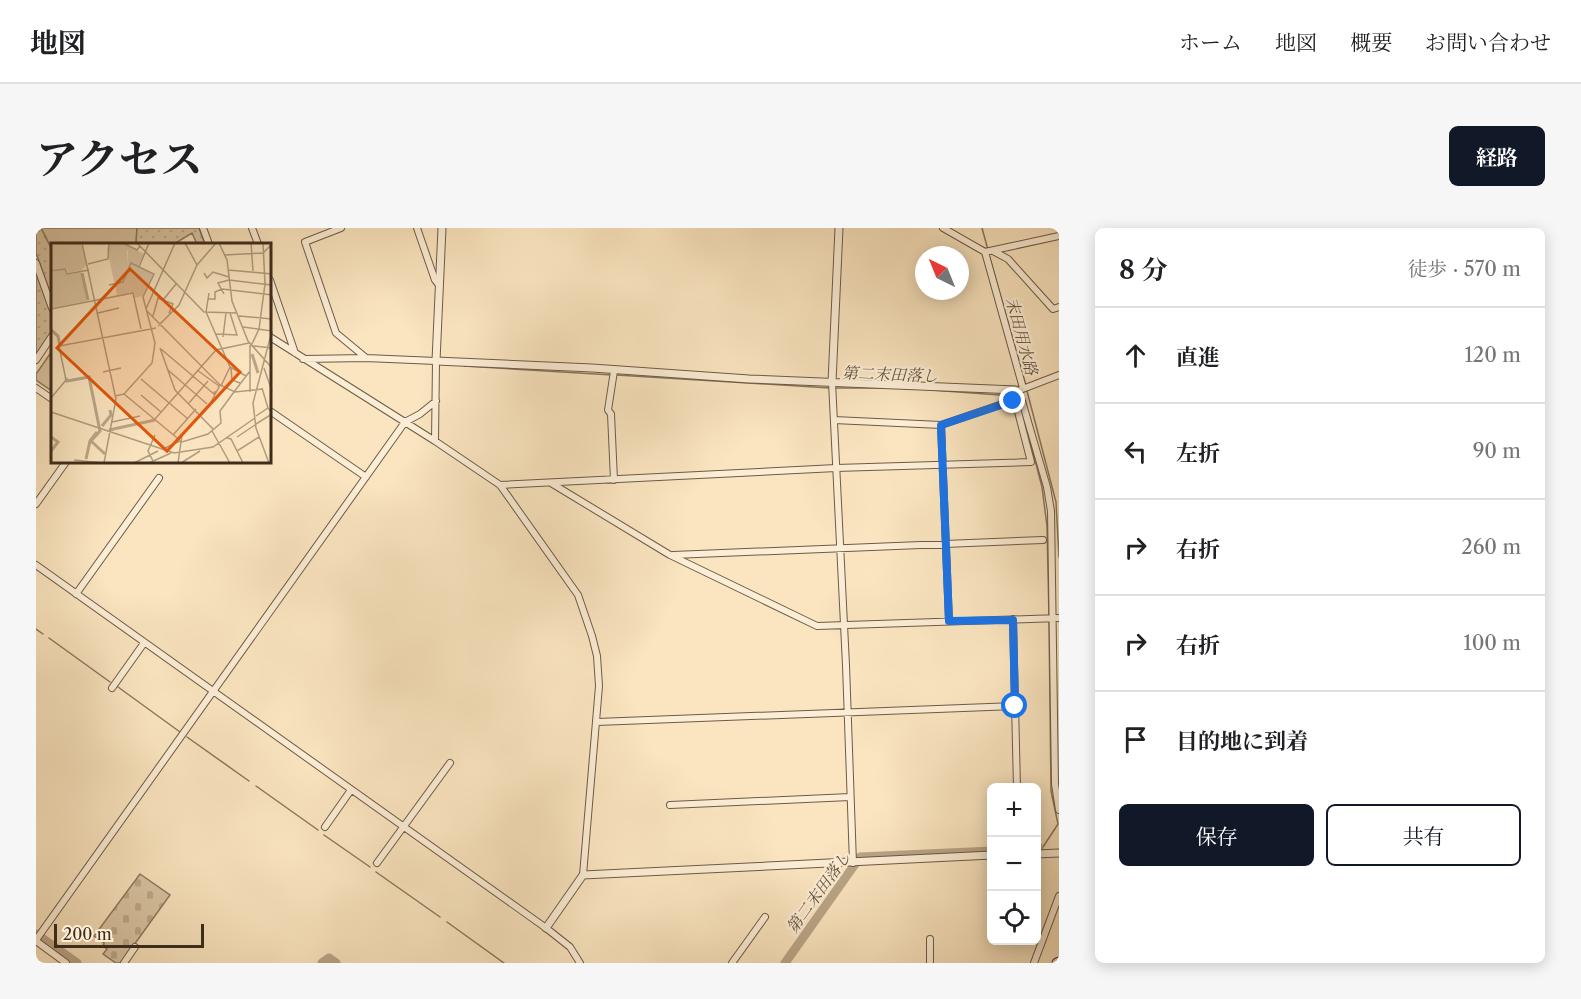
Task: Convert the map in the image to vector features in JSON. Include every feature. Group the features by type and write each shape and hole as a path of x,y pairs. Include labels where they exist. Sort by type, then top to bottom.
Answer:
{"street":[{"path":"203,228 209,243"},
{"path":"252,228 258,243"},
{"path":"338,228 304,242 336,333 366,358"},
{"path":"417,228 435,280 439,285"},
{"path":"435,441 442,228"},
{"path":"839,228 832,382 853,862"},
{"path":"943,228 1008,259 1053,309 1059,307"},
{"path":"989,251 1059,236"},
{"path":"500,485 836,468 1031,462 1016,404 1017,394 989,251"},
{"path":"36,263 51,305"},
{"path":"272,286 296,354"},
{"path":"36,360 51,338"},
{"path":"272,338 435,441 500,485 578,595 597,656 599,686 583,875 546,928"},
{"path":"303,359 366,358 436,361 1017,394 1023,401 1051,511 1056,618 1056,798 1059,810"},
{"path":"614,371 608,410 611,414 614,480"},
{"path":"834,420 941,425 1059,375"},
{"path":"36,388 51,398"},
{"path":"66,963 36,941 405,422 436,401"},
{"path":"272,412 366,477"},
{"path":"941,425 949,621"},
{"path":"36,504 65,464"},
{"path":"76,594 159,478"},
{"path":"551,483 670,555 817,626 1056,618"},
{"path":"670,555 1043,540"},
{"path":"36,565 546,928 570,947 580,963"},
{"path":"1013,620 1017,783"},
{"path":"112,688 144,643"},
{"path":"597,722 1015,706"},
{"path":"378,864 450,763"},
{"path":"325,827 351,790"},
{"path":"670,805 850,797"},
{"path":"1041,854 1059,853"},
{"path":"583,875 987,855"},
{"path":"1034,963 1059,896"},
{"path":"732,963 765,917"},
{"path":"930,939 930,963"},
{"path":"124,963 135,947"}],"green space":[{"path":"36,228 41,228 51,248 51,295 36,253"},
{"path":"41,228 137,228 136,243 51,243 51,248"},
{"path":"137,228 199,228 205,243 197,243 192,233 176,243 136,243"},
{"path":"36,272 51,314 51,334 36,357"},
{"path":"51,352 51,390 36,380 36,374"},
{"path":"140,874 170,895 121,963 116,963 103,954 107,949 103,946 104,943 94,936"}],"waterway":[{"name":"末田用水路","path":"982,228 988,250"},
{"name":"末田用水路","path":"989,255 1026,386"},
{"name":"第二末田落し","path":"464,366 612,375"},
{"name":"第二末田落し","path":"616,375 830,388"},
{"name":"第二末田落し","path":"835,388 890,388"},
{"name":"第二末田落し","path":"931,390 1013,396"},
{"name":"末田用水路","path":"1027,391 1056,502 1059,557"},
{"name":"第二末田落し","path":"1030,441 1042,487 1047,526 1049,617"},
{"name":"第二末田落し","path":"1041,848 1058,824 1051,791 1049,622"},
{"path":"36,629 43,634"},
{"path":"49,638 110,682"},
{"path":"118,687 180,732"},
{"path":"187,737 249,781"},
{"path":"256,786 318,830"},
{"path":"324,835 370,867"},
{"name":"第二末田落し","path":"785,963 860,857 987,851"},
{"path":"376,872 440,917"},
{"path":"447,922 504,963"},
{"path":"36,934 77,963"},
{"path":"322,963 329,958 336,963"}],"route":[{"path":"1013,401 941,425 949,621 1013,620 1015,706"}]}
